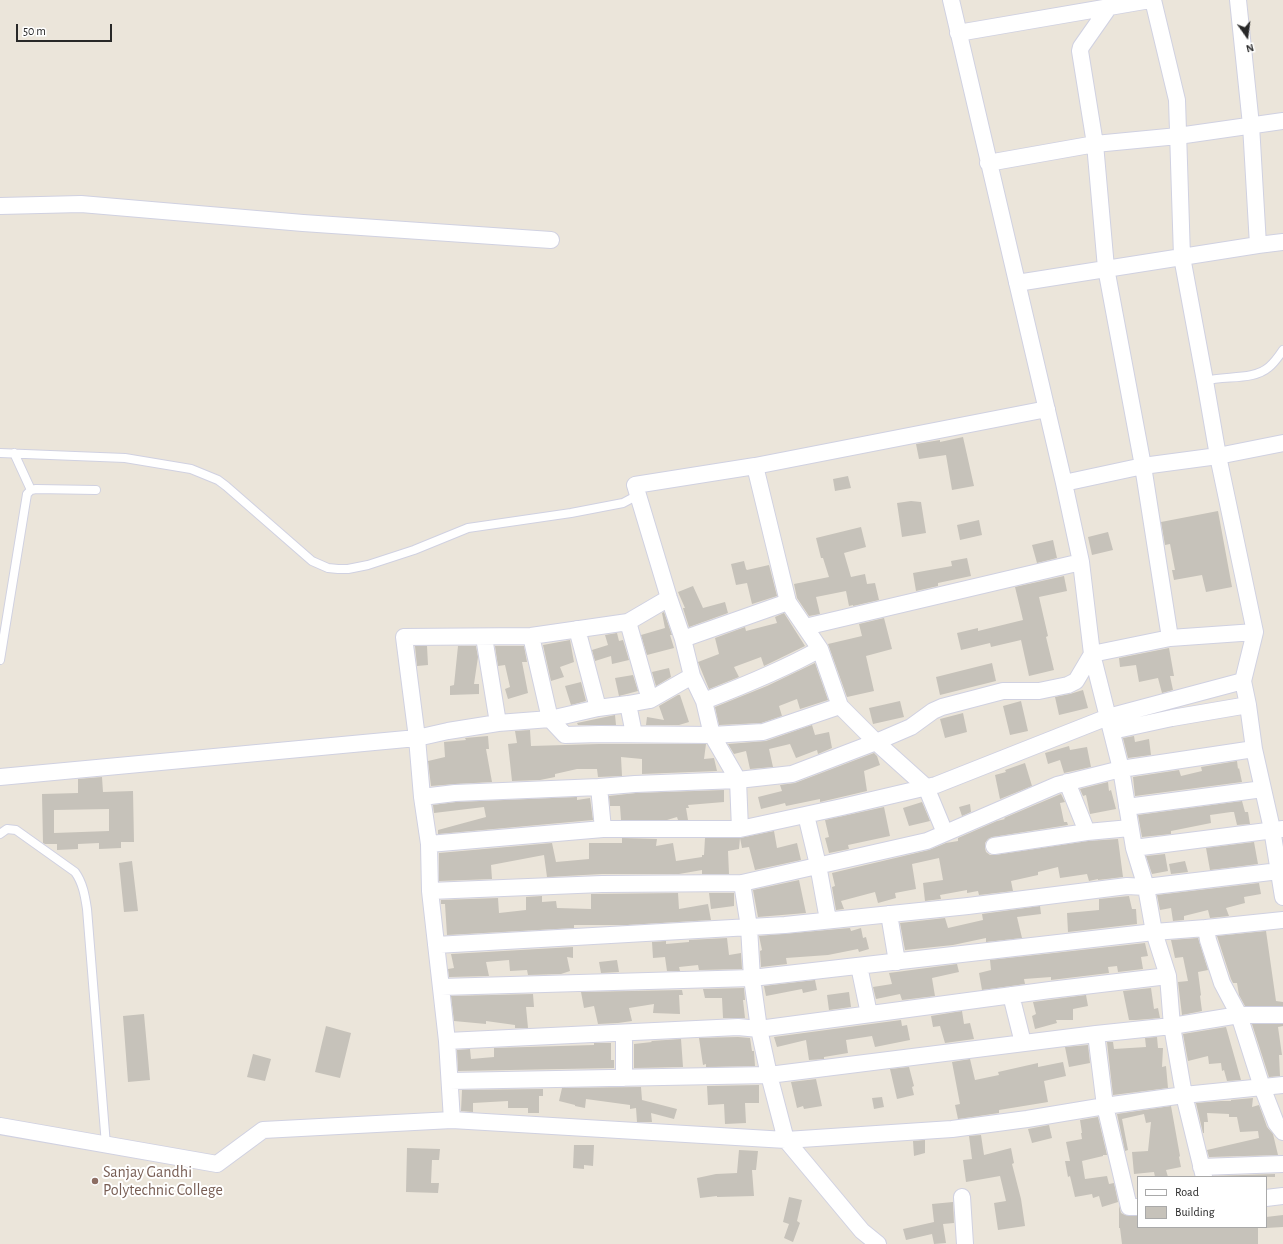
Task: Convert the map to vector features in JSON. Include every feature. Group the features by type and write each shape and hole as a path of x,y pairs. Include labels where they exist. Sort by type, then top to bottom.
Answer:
{"street":[{"path":"950,0 1064,483 1081,562 1092,654 1121,769 1134,848 1146,887 1154,932 1168,976 1172,1026 1184,1095 1203,1172 1283,1164"},
{"path":"958,33 1151,0 1177,100 1182,256 1206,381 1218,456 1255,632 1243,681 1254,750 1263,789 1277,829 1279,871 1283,897"},
{"path":"1238,0 1251,125 1258,245"},
{"path":"1109,7 1081,47 1080,51 1095,144 1106,268 1143,466 1170,638"},
{"path":"988,163 1095,144 1178,136 1283,121"},
{"path":"0,206 81,204 310,223 551,240"},
{"path":"1017,283 1182,256 1283,242"},
{"path":"740,830 738,780 712,735 704,701 692,676 683,639 635,485 755,466 1047,409"},
{"path":"1064,483 1143,466 1218,456 1283,443"},
{"path":"755,466 788,602 820,649 840,706 876,742 926,787 945,833"},
{"path":"805,627 1081,562"},
{"path":"452,1120 450,1081 441,987 430,891 429,844 422,797 417,738 404,637 531,636 628,622 669,598"},
{"path":"683,639 788,602"},
{"path":"628,622 650,700"},
{"path":"577,629 598,708"},
{"path":"422,797 455,793 738,780 792,774 876,742 917,724 942,707 1004,691 1039,690 1068,685 1076,681 1092,654 1170,638 1255,632"},
{"path":"531,636 550,719 565,735 712,735 763,732 840,706"},
{"path":"484,637 498,723"},
{"path":"704,701 751,682 820,649"},
{"path":"0,777 417,738 448,731 498,723 550,719 598,708 650,700 692,676"},
{"path":"429,844 603,829 740,830 936,785 1110,724 1243,681"},
{"path":"628,704 634,734"},
{"path":"1110,724 1172,718 1248,705"},
{"path":"430,891 602,884 742,883 927,841 1067,782 1121,769 1254,750"},
{"path":"1067,782 1087,832"},
{"path":"599,787 603,829"},
{"path":"1127,807 1263,789"},
{"path":"806,815 818,865 828,920"},
{"path":"994,846 1087,832 1130,828"},
{"path":"1134,848 1277,829"},
{"path":"436,945 785,925 968,906 1127,886 1146,887 1279,871"},
{"path":"742,883 749,927 752,978 759,1029 786,1140 862,1231 878,1244"},
{"path":"889,914 897,962"},
{"path":"441,987 752,978 1154,932 1283,920"},
{"path":"1206,928 1208,940 1222,983 1239,1015 1262,1086 1276,1123 1283,1132"},
{"path":"859,966 868,1014"},
{"path":"446,1041 738,1027 759,1029 1011,995 1168,976"},
{"path":"1011,995 1023,1043"},
{"path":"450,1081 769,1075 1096,1034 1172,1026 1239,1015 1283,1015"},
{"path":"624,1033 624,1078"},
{"path":"1096,1034 1105,1106 1129,1208 1137,1207"},
{"path":"0,1126 217,1164 263,1130 452,1120 786,1140 952,1128 1027,1119 1184,1095 1283,1085"},
{"path":"1267,1198 1283,1196"},
{"path":"962,1197 965,1244"}],"lane":[{"path":"1206,381 1219,378 1258,374 1268,368 1283,350"},
{"path":"0,453 125,458 191,469 218,480 226,486 312,561 328,568 338,569 368,566 414,550 468,528 571,513 623,503 638,495"},
{"path":"14,453 31,490"},
{"path":"0,660 28,494 31,490 36,488 96,490"},
{"path":"0,834 7,829 16,830 75,872 83,887 87,909 106,1145"}],"building":[{"path":"963,437 974,486 952,490 946,455 919,459 916,444 940,440 940,442"},
{"path":"848,476 851,488 835,491 833,479"},
{"path":"911,501 921,502 926,533 902,537 897,503"},
{"path":"1218,511 1232,587 1206,592 1202,575 1174,580 1172,570 1175,570 1170,544 1165,545 1161,522"},
{"path":"979,520 982,535 960,540 957,525"},
{"path":"861,527 866,547 844,553 851,577 865,574 867,584 875,583 879,600 849,606 846,591 816,597 820,614 809,616 797,598 794,584 829,577 823,558 821,558 816,538"},
{"path":"1108,532 1113,550 1092,555 1088,537"},
{"path":"1053,540 1057,558 1037,563 1032,545"},
{"path":"967,558 971,576 938,583 938,586 916,591 913,573 952,566 951,561"},
{"path":"744,561 747,570 769,565 777,596 752,604 747,583 736,585 731,564"},
{"path":"1064,576 1067,591 1039,597 1054,670 1029,676 1021,640 991,647 990,643 961,650 957,633 978,628 978,631 1023,620 1015,587"},
{"path":"693,586 703,608 725,602 728,613 689,627 683,608 685,608 678,592"},
{"path":"664,612 672,635 670,635 674,648 647,655 641,635 665,628 662,613"},
{"path":"784,613 805,646 764,666 761,657 734,667 739,677 709,689 698,662 719,654 715,638 745,627 746,631 777,623 775,617"},
{"path":"884,618 892,649 866,656 874,691 847,697 828,644 862,636 859,624"},
{"path":"617,633 619,641 623,640 629,660 612,664 611,656 595,661 592,650 608,645 605,635"},
{"path":"570,640 574,662 560,667 564,677 551,681 543,645"},
{"path":"415,646 427,646 428,665 417,666"},
{"path":"458,646 476,646 478,657 474,684 479,684 479,694 450,695 450,686 454,685"},
{"path":"495,646 524,646 527,662 522,662 528,693 508,699 505,689 510,687 505,665 498,666"},
{"path":"1169,648 1174,676 1170,676 1173,690 1162,693 1158,678 1139,682 1136,665 1120,667 1119,658"},
{"path":"815,663 828,700 800,709 797,699 779,706 782,716 761,723 719,725 715,707 767,686"},
{"path":"992,663 996,681 940,695 936,677"},
{"path":"669,668 671,677 656,686 652,672"},
{"path":"633,675 638,691 619,696 615,678"},
{"path":"581,682 586,701 571,705 565,686"},
{"path":"1083,690 1088,708 1059,715 1055,697"},
{"path":"680,695 689,722 679,725 646,725 647,717 664,720 659,706"},
{"path":"900,701 904,717 873,724 869,708"},
{"path":"1021,701 1028,731 1010,735 1003,706"},
{"path":"963,713 967,732 945,738 940,719"},
{"path":"615,715 616,725 578,725 577,723"},
{"path":"812,725 815,735 829,732 832,748 818,754 817,750 796,758 790,744 769,749 773,767 750,769 746,751 734,754 728,744 766,741"},
{"path":"530,730 531,746 599,744 706,744 704,759 714,758 717,771 642,774 642,759 621,757 622,776 598,777 597,769 577,769 555,774 555,777 540,780 512,781 508,744 517,743 515,731"},
{"path":"488,736 489,749 486,749 492,782 431,786 428,761 445,757 444,742"},
{"path":"1134,736 1135,742 1149,739 1151,755 1128,758 1123,738"},
{"path":"1069,746 1070,750 1087,747 1091,767 1064,773 1060,760 1048,764 1045,753"},
{"path":"874,753 877,756 880,765 864,771 867,791 820,802 820,799 786,806 785,803 761,809 758,797 782,791 780,785 795,783"},
{"path":"1237,761 1242,782 1135,796 1133,777 1179,770 1181,776 1202,771 1201,767"},
{"path":"1025,763 1032,786 1000,799 995,775 1006,772 1005,770"},
{"path":"102,777 103,792 133,791 134,842 121,842 121,848 99,849 99,843 78,844 78,849 57,850 57,844 43,843 42,794 78,793 78,779","holes":["109,809 109,831 54,833 54,810"]},
{"path":"1108,782 1109,791 1111,790 1116,809 1090,814 1086,795 1083,796 1080,789"},
{"path":"724,790 724,802 688,805 689,808 686,808 688,820 678,820 677,817 667,820 621,820 620,806 610,806 609,796 636,793"},
{"path":"1061,794 1065,802 1060,803 1064,822 1067,822 1068,825 992,837 985,843 986,852 990,855 995,855 1088,841 1118,839 1123,877 1089,881 1087,874 1060,878 1058,867 1038,872 1038,875 1011,881 1013,891 979,895 978,891 967,893 967,890 940,895 941,899 925,901 923,883 943,880 939,858 912,864 916,889 895,893 896,898 878,903 875,892 841,901 844,909 836,910 832,887 835,886 832,873 929,850 946,843 958,841 958,838"},
{"path":"577,797 577,800 590,798 593,820 438,834 438,830 486,817 484,807 434,813 433,805 456,802"},
{"path":"1242,801 1245,812 1248,812 1250,824 1237,825 1234,812 1231,812 1210,815 1211,823 1171,831 1171,834 1142,837 1138,815"},
{"path":"922,802 930,821 909,826 903,808"},
{"path":"970,804 971,812 962,816 959,807"},
{"path":"884,807 890,836 848,845 849,849 829,853 825,838 829,837 825,820"},
{"path":"774,831 777,848 797,843 801,860 755,870 749,847 742,848 740,838"},
{"path":"622,838 657,839 656,846 673,843 676,861 702,857 702,855 704,855 705,838 740,838 739,849 728,851 729,874 702,874 702,870 679,874 602,874 547,877 544,855 491,865 492,879 439,881 439,853 552,843 556,862 589,859 589,843 622,843"},
{"path":"1254,842 1258,864 1210,870 1206,848"},
{"path":"1165,854 1168,871 1152,874 1146,856"},
{"path":"132,861 138,911 124,912 119,863"},
{"path":"1185,861 1188,872 1171,874 1169,864"},
{"path":"799,880 806,913 758,917 753,890"},
{"path":"1259,883 1261,894 1244,897 1245,903 1226,908 1229,916 1210,918 1208,910 1184,916 1184,920 1173,921 1171,908 1160,910 1157,895"},
{"path":"678,893 679,909 708,904 711,920 627,925 574,925 574,928 447,935 445,904 441,904 441,900 498,898 499,913 526,910 526,897 542,896 542,902 556,901 557,908 591,909 591,894"},
{"path":"709,893 734,893 734,906 711,909"},
{"path":"1129,896 1132,909 1136,909 1137,924 1068,932 1067,913 1099,910 1099,899"},
{"path":"1040,906 1041,914 1017,917 1022,938 986,942 986,938 953,945 905,950 900,923 945,918 948,928 983,920 982,914"},
{"path":"850,928 851,931 861,928 863,938 866,937 869,949 859,952 858,949 828,955 786,958 787,964 761,967 760,951 762,950 759,936"},
{"path":"1266,931 1276,1001 1283,1002 1283,1006 1245,1006 1239,995 1237,983 1233,983 1231,979 1217,936"},
{"path":"727,938 729,955 741,953 742,969 699,970 698,965 679,967 680,971 667,971 665,957 653,958 652,942 666,941 666,944 689,942 689,940"},
{"path":"1198,938 1208,970 1198,972 1202,1011 1182,1015 1178,982 1188,981 1183,957 1175,958 1171,940"},
{"path":"1145,943 1148,956 1141,957 1143,969 1118,972 1117,966 1108,967 1109,973 1051,980 1051,977 1024,979 1025,984 982,990 979,973 991,970 990,960"},
{"path":"573,947 573,958 567,957 570,971 561,974 528,975 527,970 510,971 509,960 486,962 489,976 449,977 448,969 454,968 451,954"},
{"path":"617,960 619,972 601,973 599,962"},
{"path":"957,964 959,972 932,978 935,996 902,1000 900,994 876,999 873,987 892,984 889,973"},
{"path":"815,980 817,990 803,993 802,989 766,996 764,986"},
{"path":"744,988 745,1000 743,1000 745,1018 723,1018 722,998 705,998 703,989"},
{"path":"1151,988 1154,1009 1158,1008 1160,1018 1129,1020 1123,991"},
{"path":"682,990 683,995 679,995 680,1014 653,1013 654,1004 629,1008 632,1021 598,1024 594,1006 584,1008 581,992"},
{"path":"849,992 851,1007 829,1010 827,995"},
{"path":"533,994 534,1007 526,1007 528,1028 515,1028 515,1025 486,1021 486,1024 454,1021 451,996"},
{"path":"1086,995 1088,1006 1073,1009 1073,1020 1056,1020 1057,1023 1035,1029 1032,1016 1036,1014 1033,1002"},
{"path":"962,1011 964,1024 970,1023 974,1039 945,1043 940,1026 933,1027 931,1016"},
{"path":"144,1014 150,1080 128,1082 123,1016"},
{"path":"901,1020 902,1026 907,1025 910,1040 875,1047 872,1036 846,1040 848,1053 824,1057 824,1059 809,1060 806,1040 777,1047 774,1037"},
{"path":"1252,1024 1283,1024 1283,1026 1278,1027 1282,1055 1279,1055 1280,1076 1269,1077"},
{"path":"326,1026 351,1033 340,1078 315,1072"},
{"path":"1226,1027 1241,1080 1227,1081 1224,1070 1222,1071 1221,1063 1209,1064 1208,1056 1188,1061 1183,1034"},
{"path":"1157,1037 1158,1048 1163,1048 1162,1067 1166,1066 1168,1088 1113,1095 1107,1042 1113,1042 1114,1049 1146,1047 1145,1038"},
{"path":"699,1038 750,1038 752,1051 754,1051 755,1066 706,1067 706,1064 703,1065"},
{"path":"681,1039 683,1067 634,1068 634,1044"},
{"path":"594,1043 611,1043 611,1060 614,1060 614,1068 458,1071 457,1050 470,1049 471,1059 494,1057 494,1048 594,1045"},
{"path":"1088,1045 1090,1063 1069,1067 1065,1047"},
{"path":"253,1054 271,1059 265,1081 247,1077"},
{"path":"970,1059 975,1080 999,1075 998,1072 1038,1063 1038,1067 1063,1062 1066,1076 1044,1081 1048,1102 999,1110 999,1113 958,1119 955,1105 960,1104 952,1062"},
{"path":"909,1067 914,1086 912,1087 914,1095 897,1099 890,1069"},
{"path":"816,1079 822,1106 804,1109 803,1106 797,1108 791,1082"},
{"path":"759,1085 759,1103 745,1103 746,1123 725,1124 724,1104 708,1105 707,1086"},
{"path":"641,1087 642,1100 677,1109 674,1119 651,1113 652,1122 637,1122 636,1108 630,1109 630,1105 586,1099 585,1108 559,1101 562,1088"},
{"path":"543,1089 543,1096 539,1096 539,1113 528,1113 528,1108 508,1108 508,1101 473,1103 473,1112 461,1111 462,1090"},
{"path":"882,1097 884,1107 874,1109 872,1098"},
{"path":"1253,1098 1252,1107 1259,1105 1267,1127 1273,1134 1278,1155 1209,1157 1207,1150 1259,1138 1258,1131 1240,1132 1237,1117 1229,1117 1229,1114 1207,1113 1208,1122 1204,1122 1203,1133 1196,1103"},
{"path":"1171,1106 1181,1167 1166,1170 1168,1176 1155,1176 1154,1172 1134,1174 1132,1152 1148,1151 1151,1122 1146,1123 1144,1114 1122,1119 1128,1150 1125,1151 1117,1114"},
{"path":"1098,1117 1107,1155 1082,1161 1085,1179 1107,1176 1109,1184 1114,1183 1118,1202 1102,1207 1099,1196 1093,1198 1092,1194 1075,1197 1070,1176 1068,1177 1065,1161 1070,1161 1066,1142 1082,1139 1080,1120"},
{"path":"1049,1125 1052,1138 1032,1143 1028,1129"},
{"path":"981,1135 984,1155 1011,1148 1014,1163 1012,1164 1021,1199 1025,1226 998,1230 994,1203 1006,1201 1000,1176 966,1182 963,1160 972,1159 969,1136"},
{"path":"925,1140 925,1153 914,1156 913,1141"},
{"path":"574,1145 594,1145 593,1166 584,1165 584,1169 573,1168"},
{"path":"407,1148 440,1149 439,1160 432,1160 431,1183 439,1183 438,1193 406,1192"},
{"path":"739,1150 758,1151 756,1170 752,1170 754,1196 717,1196 700,1198 697,1178 716,1174 737,1173"},
{"path":"1275,1174 1275,1177 1213,1176"},
{"path":"789,1197 802,1200 797,1221 800,1223 793,1242 784,1238 789,1224 783,1222"},
{"path":"953,1202 954,1223 943,1224 946,1243 934,1244 932,1234 906,1240 903,1229 934,1222 932,1204"},
{"path":"1119,1205 1121,1213 1125,1215 1137,1216 1137,1228 1258,1228 1258,1244 1122,1244 1119,1228"},
{"path":"1283,1215 1283,1227 1267,1228 1267,1217"}],"place":[{"name":"Sanjay Gandhi Polytechnic College","path":"95,1181"}]}
